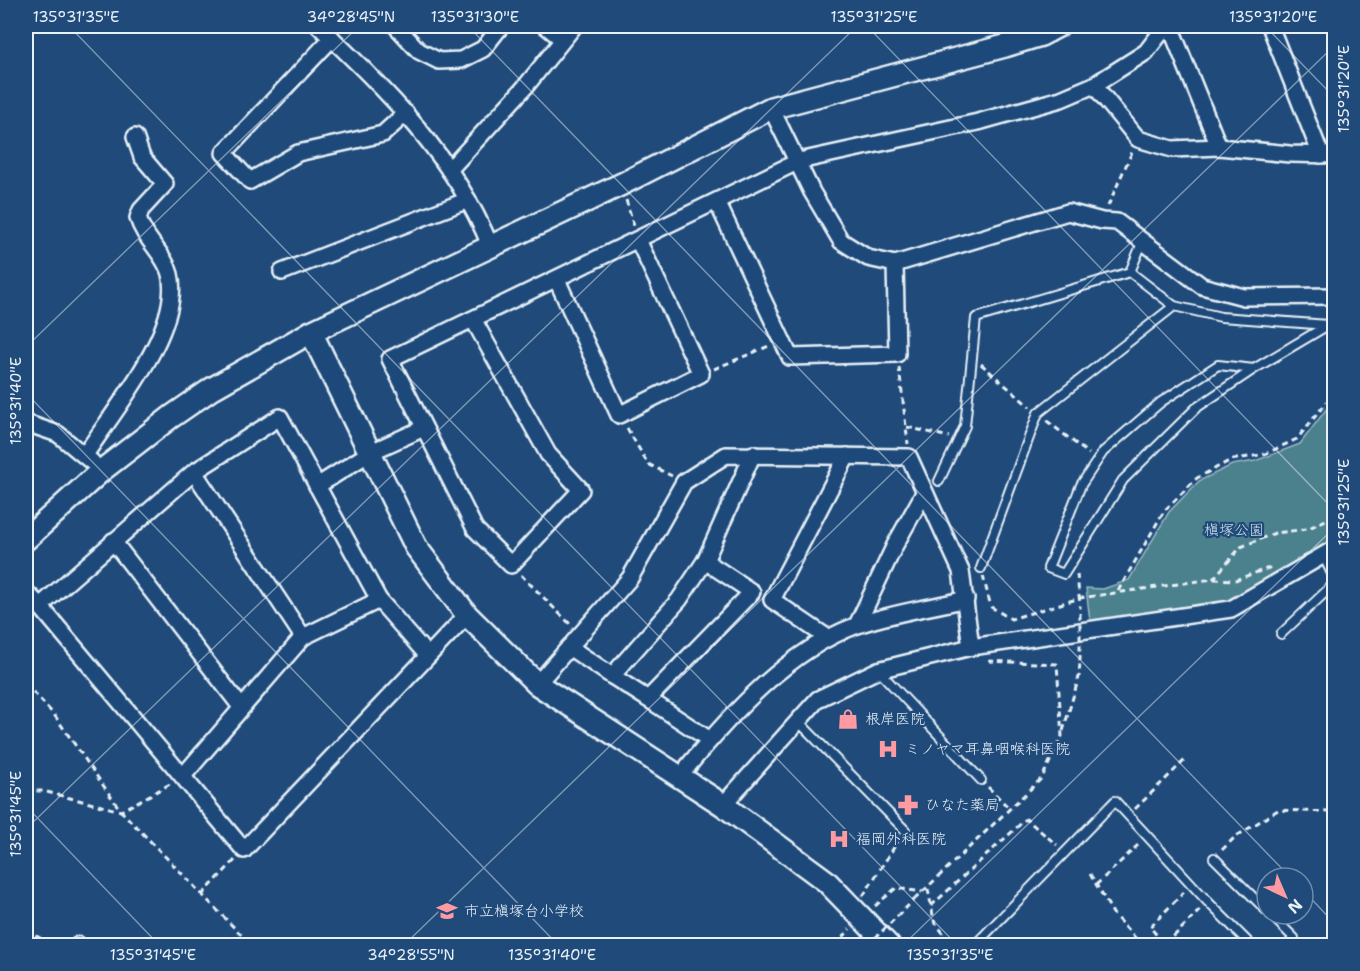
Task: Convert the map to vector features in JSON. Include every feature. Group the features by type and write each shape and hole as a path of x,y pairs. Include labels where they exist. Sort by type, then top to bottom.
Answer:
{"street":[{"path":"318,26 430,139 468,200 490,245"},
{"path":"396,26 419,51 438,61 461,60 483,49 501,26"},
{"path":"546,26 562,39"},
{"path":"449,170 525,87 574,26"},
{"path":"26,539 100,471 213,388 310,332 622,184 771,108 1005,46 1041,35 1058,26"},
{"path":"473,319 548,454 581,490 511,565 475,529 390,359 799,161 978,122 1061,99 1094,85 1146,52 1168,26 1219,147"},
{"path":"1094,85 1138,139 1172,149 1219,147 1328,155 1270,26"},
{"path":"332,38 224,153 250,180 298,153 383,134 406,113"},
{"path":"771,108 799,161 812,192 842,241 868,258 895,264 1068,212 1102,221 1117,222 1202,286 1244,297 1335,296"},
{"path":"85,454 156,345 170,304 172,285 169,270 138,218 141,210 165,184 142,157 135,137"},
{"path":"282,272 468,200"},
{"path":"717,202 790,357 897,354 895,264"},
{"path":"557,280 619,415 701,374 638,240"},
{"path":"310,332 416,547 468,615 537,684 723,805 826,881 889,945"},
{"path":"40,606 194,472 280,417 379,600 428,656"},
{"path":"26,423 58,434 85,454 100,471"},
{"path":"317,486 371,452 424,428"},
{"path":"612,676 679,600 705,561 753,454"},
{"path":"537,684 630,578 684,482 726,455 909,457 961,571 971,647"},
{"path":"772,600 847,456"},
{"path":"194,472 303,637"},
{"path":"857,626 895,545 924,493"},
{"path":"113,541 240,707"},
{"path":"723,805 818,699 878,670 971,647 1231,609 1329,552"},
{"path":"705,561 752,592 772,600 828,638"},
{"path":"26,592 244,850 468,615"},
{"path":"648,699 752,592"},
{"path":"688,766 710,740 776,674 828,638 857,626 966,599"},
{"path":"183,776 240,707 303,637 379,600"},
{"path":"569,647 710,740"}],"lane":[{"path":"1130,272 1142,243"},
{"path":"1130,272 1174,306 1221,317 1331,324"},
{"path":"939,480 965,426 976,318 1130,272"},
{"path":"981,568 1038,413 1174,306"},
{"path":"1331,324 1335,338"},
{"path":"1254,369 1218,365 1161,402 1103,452 1081,485 1048,568 1064,574 1123,480 1196,408 1254,369 1331,324"},
{"path":"1329,552 1335,578"},
{"path":"1281,634 1335,584"},
{"path":"878,670 981,780"},
{"path":"797,720 905,830"},
{"path":"974,945 1115,801 1208,902 1252,945"},
{"path":"1214,858 1255,899"},
{"path":"1282,926 1294,938 1287,945"}],"path":[{"path":"1102,221 1138,139"},
{"path":"622,184 638,240"},
{"path":"701,374 782,340"},
{"path":"1118,591 1164,511 1197,477 1231,460 1265,453 1297,439 1335,393"},
{"path":"619,415 648,464 684,482"},
{"path":"907,427 959,439"},
{"path":"1213,579 1241,547 1275,533 1307,529 1335,516"},
{"path":"867,945 1042,778 1062,736 1079,677 1080,606 1075,557"},
{"path":"511,565 580,634"},
{"path":"982,660 1057,664 1062,736"},
{"path":"26,684 55,716 121,811 252,945"},
{"path":"1128,816 1187,758"},
{"path":"26,791 43,791 121,811 183,776"},
{"path":"981,780 1010,809"},
{"path":"1214,858 1234,837 1278,810 1330,812 1335,808"},
{"path":"931,906 1026,819 1066,852"},
{"path":"857,914 905,830"},
{"path":"1096,885 1138,844"},
{"path":"202,895 244,850"},
{"path":"1090,874 1113,915 1140,943"},
{"path":"1191,884 1149,927 1165,945 1208,902"},
{"path":"857,914 896,888 922,892"},
{"path":"928,889 934,921 954,945"},
{"path":"26,931 56,945"}],"green space":[{"name":"槇塚公園","path":"1334,399 1334,540 1278,576 1232,600 1170,613 1090,621 1086,588 1103,589 1129,580 1169,512 1199,481 1232,465 1255,461 1300,444"}],"place":[{"name":"根岸医院","path":"848,719"},
{"name":"ミノヤマ耳鼻咽喉科医院","path":"888,749"},
{"name":"ひなた薬局","path":"908,805"},
{"name":"福岡外科医院","path":"839,839"},
{"name":"市立槇塚台小学校","path":"447,911"}]}
